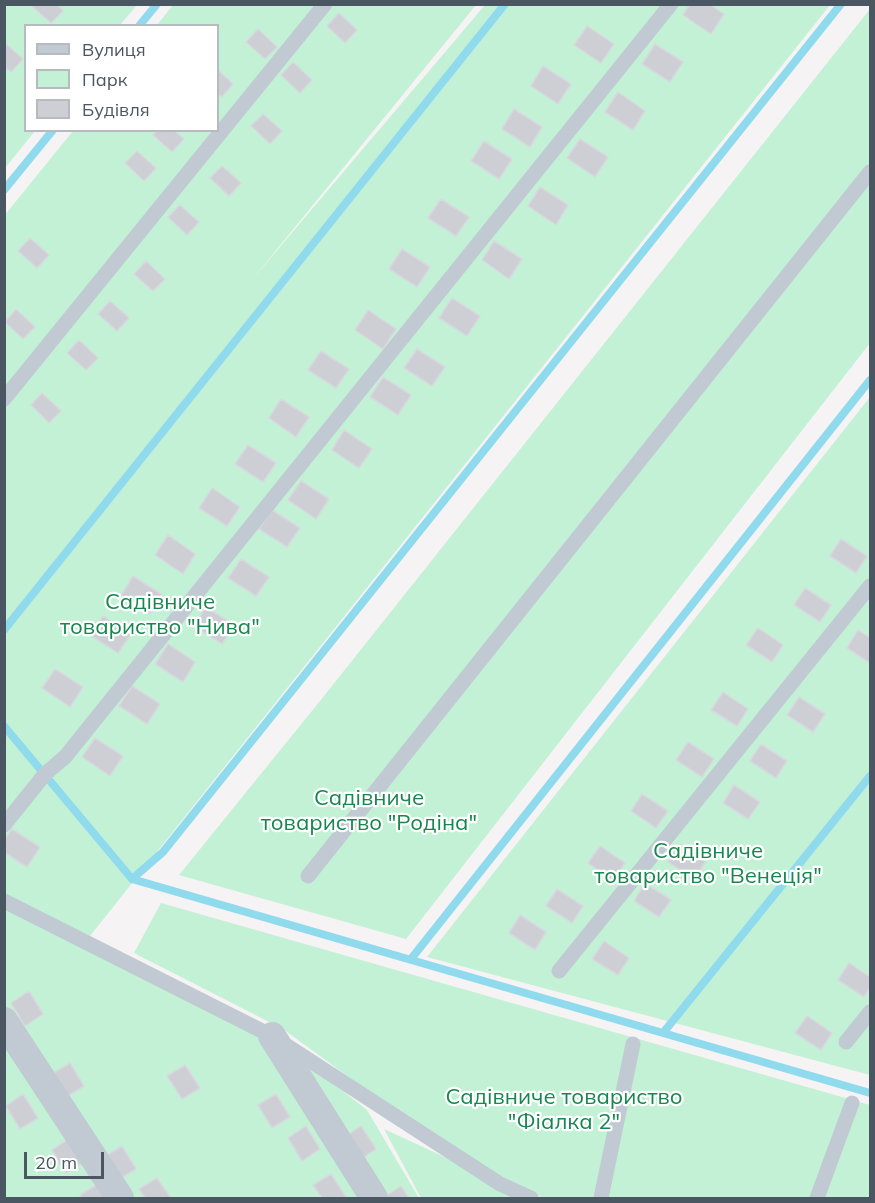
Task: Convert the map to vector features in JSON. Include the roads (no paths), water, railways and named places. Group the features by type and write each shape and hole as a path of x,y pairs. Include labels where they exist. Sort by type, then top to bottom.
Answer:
{"street":[{"path":"4,1021 120,1198"},
{"path":"272,1036 374,1198"}],"lane":[{"path":"4,399 325,4"},
{"path":"4,825 45,774 65,757 671,4"},
{"path":"308,876 870,172"},
{"path":"559,970 870,586"},
{"path":"4,901 272,1036 500,1185 531,1198"},
{"path":"846,1042 870,1012"},
{"path":"601,1198 633,1044"},
{"path":"817,1198 852,1102"}],"waterway":[{"path":"141,24 157,4"},
{"path":"4,630 505,4"},
{"path":"132,879 163,852 841,4"},
{"path":"4,190 51,132"},
{"path":"411,959 870,380"},
{"path":"4,726 132,879 870,1093"},
{"path":"663,1033 870,776"}],"park label":[{"name":"Садівниче товариство \"Нива\"","path":"160,614"},
{"name":"Садівниче товариство \"Родіна\"","path":"369,810"},
{"name":"Садівниче товариство \"Венеція\"","path":"708,864"},
{"name":"Садівниче товариство \"Фіалка 2\"","path":"564,1110"}]}
